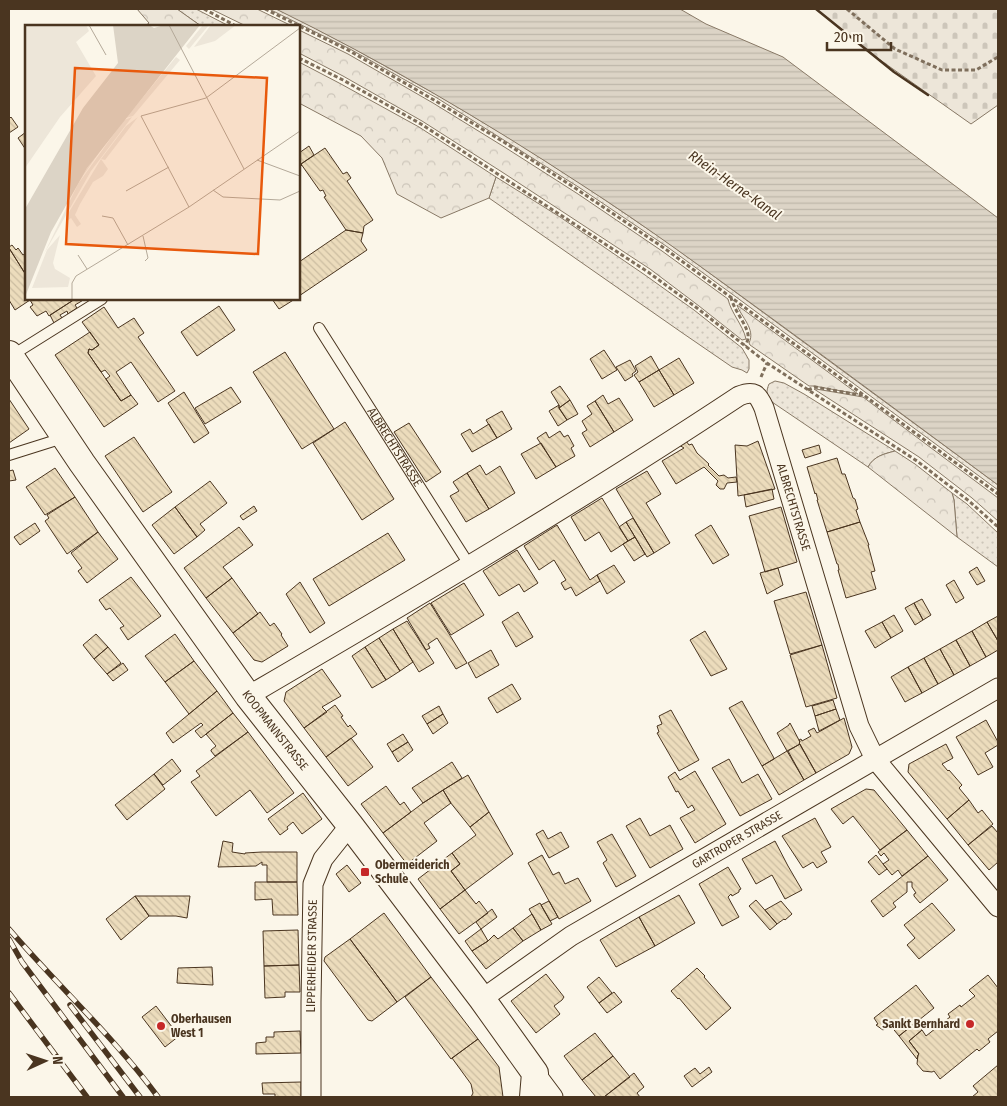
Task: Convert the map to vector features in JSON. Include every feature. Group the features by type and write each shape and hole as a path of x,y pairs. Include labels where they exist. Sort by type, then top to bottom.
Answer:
{"street":[{"name":"KOOPMANNSTRASSE","path":"10,355 65,437 248,696 350,825 482,999 534,1085 553,1097"},
{"name":"ALBRECHTSTRASSE","path":"248,696 470,566 739,396 747,392 754,393 760,399 764,408 859,726 875,759 998,907"},
{"name":"GARTROPER STRASSE","path":"482,999 571,936 998,688"},
{"name":"LIPPERHEIDER STRASSE","path":"311,1097 313,884 324,859 350,825"}],"lane":[{"path":"10,355 100,300"},
{"name":"ALBRECHTSTRASSE","path":"318,328 470,566"},
{"path":"9,454 65,437"}],"path":[{"path":"204,9 234,25"},
{"path":"265,9 297,25"},
{"path":"846,9 895,49 942,70 976,70 998,57"},
{"path":"300,26 348,50 434,100 578,190 664,248 998,494"},
{"path":"300,58 343,80 421,124 648,272 767,363 917,461 969,501 998,527"},
{"path":"731,297 732,304 748,332 745,346"},
{"path":"808,390 815,387 860,395 864,394"}],"green space":[{"path":"137,9 177,9 200,25 146,25 149,23"},
{"path":"177,9 196,9 227,25 200,25"},
{"path":"211,9 257,9 290,25 244,25"},
{"path":"269,9 276,9 288,14 439,96 583,185 667,242 998,485 998,490 666,246 580,188 437,98 350,49"},
{"path":"816,9 998,9 998,105 971,124 866,50"},
{"path":"300,30 348,54 433,103 578,194 662,251 728,299 746,339 742,340 650,269 502,172 422,121 300,54"},
{"path":"300,63 419,127 496,177 489,198 441,218 397,194 382,158 361,136 300,104"},
{"path":"496,177 560,217 694,310 742,348 749,360 747,373 732,367 489,198"},
{"path":"737,305 858,394 809,386 750,345 751,333"},
{"path":"775,381 784,383 804,394 895,451 876,458 868,467 772,402 768,396 767,389 769,384"},
{"path":"814,389 863,397 998,498 998,521 972,498 919,457"},
{"path":"895,451 952,493 957,537 868,467 876,458"},
{"path":"952,493 967,504 998,533 998,567 957,537"}],"water":[{"name":"Rhein-Herne-Kanal","path":"276,9 680,9 706,24 783,57 998,218 998,485 723,283 606,201 507,137 432,92 355,49"}],"building":[{"path":"11,117 18,127 9,133 9,119"},
{"path":"25,133 25,148 18,138"},
{"path":"309,146 314,155 301,164 300,167 300,152"},
{"path":"325,148 343,174 347,172 351,178 347,181 373,220 364,226 363,233 346,230 324,197 326,196 323,190 320,191 301,164"},
{"path":"346,230 363,233 361,241 367,250 300,295 300,261"},
{"path":"12,245 16,250 18,248 23,255 25,254 25,273 9,248"},
{"path":"9,248 25,273 25,300 30,300 15,310 9,300"},
{"path":"30,300 73,300 49,316 46,311 37,316 30,307 33,305"},
{"path":"73,300 83,300 75,305 77,308 68,314 67,311 60,315 62,318 54,323 50,315"},
{"path":"273,300 293,300 279,309"},
{"path":"219,306 235,330 197,356 181,332"},
{"path":"104,307 118,328 134,318 144,333 138,337 175,391 158,402 131,362 116,372 131,395 121,401 106,379 110,376 105,370 101,372 88,353 89,349 92,350 99,345 82,322"},
{"path":"90,332 99,345 92,350 89,349 88,353 121,401 131,395 138,404 104,427 55,355"},
{"path":"604,350 617,370 602,379 590,359"},
{"path":"285,352 334,429 302,449 253,372"},
{"path":"651,356 659,370 639,382 634,375 638,372 635,366"},
{"path":"679,358 694,383 674,395 659,370"},
{"path":"630,360 636,371 632,374 633,376 625,381 616,367"},
{"path":"659,370 674,395 654,407 639,382"},
{"path":"560,386 570,400 559,408 551,392"},
{"path":"231,387 241,402 205,424 195,408"},
{"path":"184,392 209,433 194,443 168,403"},
{"path":"603,395 608,404 619,398 633,420 614,432 595,401"},
{"path":"9,399 29,429 9,443"},
{"path":"570,400 578,414 567,420 559,408"},
{"path":"595,401 614,432 590,447 582,433 587,430 582,421 592,414 587,406"},
{"path":"559,405 567,420 558,426 549,411"},
{"path":"502,411 512,429 497,438 486,420"},
{"path":"345,422 394,499 362,520 313,443"},
{"path":"409,423 441,472 426,482 394,432"},
{"path":"489,424 497,438 472,452 461,434 470,429 473,434"},
{"path":"560,431 564,437 568,435 574,446 571,448 575,456 556,467 537,438 546,432 549,438"},
{"path":"134,437 172,492 143,512 105,456"},
{"path":"686,441 689,445 692,444 697,453 719,476 736,477 737,482 727,483 724,489 720,489 716,485 718,481 704,467 676,484 662,461 684,448 679,445"},
{"path":"758,441 775,489 738,496 735,445 747,446"},
{"path":"541,443 556,467 536,479 521,454"},
{"path":"819,445 821,453 805,458 802,450"},
{"path":"837,458 842,474 845,474 855,499 860,522 827,532 807,467"},
{"path":"480,465 486,475 500,466 515,493 489,509 467,473"},
{"path":"55,468 75,497 45,515 26,487"},
{"path":"13,470 16,480 9,481 9,471"},
{"path":"647,471 661,494 646,503 670,543 654,553 616,489"},
{"path":"467,473 489,509 466,522 450,496 459,491 453,482"},
{"path":"210,481 227,503 200,524 205,530 197,537 175,507"},
{"path":"772,489 774,499 746,507 744,495"},
{"path":"75,497 98,532 67,554 45,521 49,518 47,515"},
{"path":"602,498 628,541 611,552 599,532 585,541 571,517"},
{"path":"254,506 257,511 243,520 240,516"},
{"path":"175,507 197,537 174,554 152,525"},
{"path":"781,507 797,562 765,572 749,516"},
{"path":"633,518 654,553 647,557 626,522"},
{"path":"626,522 635,537 628,541 619,527"},
{"path":"860,522 869,545 875,571 871,572 876,589 846,598 838,564 827,532"},
{"path":"35,523 40,531 20,545 14,537"},
{"path":"557,525 590,580 597,575 600,581 576,596 571,587 565,590 561,583 566,580 554,560 539,570 524,546"},
{"path":"711,525 729,555 713,564 695,535"},
{"path":"239,527 253,545 223,567 232,578 206,598 184,568"},
{"path":"98,532 118,559 87,583 78,571 82,568 71,553"},
{"path":"388,533 405,560 329,606 313,579"},
{"path":"635,537 645,554 634,561 623,544"},
{"path":"517,550 538,583 524,592 519,584 499,596 483,571"},
{"path":"614,565 625,582 607,594 597,575"},
{"path":"977,567 985,581 977,585 969,572"},
{"path":"778,568 783,585 767,594 760,573"},
{"path":"131,577 161,616 128,640 120,628 124,626 110,608 106,610 99,600"},
{"path":"232,578 258,614 233,633 206,598"},
{"path":"954,580 964,598 956,603 946,585"},
{"path":"300,582 325,623 310,633 286,594"},
{"path":"464,583 484,615 451,635 431,603"},
{"path":"806,592 822,645 790,654 774,601"},
{"path":"922,599 931,615 923,620 914,603"},
{"path":"430,603 467,663 456,669 437,638 428,644 430,648 426,650 407,618"},
{"path":"914,603 923,620 915,625 905,608"},
{"path":"260,612 270,626 274,623 288,646 262,662 254,660 233,633"},
{"path":"518,612 533,637 516,647 502,622"},
{"path":"894,615 903,631 891,638 882,622"},
{"path":"998,616 998,641 987,622"},
{"path":"407,621 434,663 419,672 393,629"},
{"path":"882,622 891,638 875,648 865,631"},
{"path":"987,622 998,641 998,650 986,657 972,631"},
{"path":"393,629 413,662 400,671 379,638"},
{"path":"705,631 727,669 711,676 690,640"},
{"path":"972,631 986,657 970,666 956,640"},
{"path":"96,634 108,647 94,659 83,645"},
{"path":"175,634 194,661 165,682 145,656"},
{"path":"379,638 400,671 386,680 365,647"},
{"path":"956,640 970,666 954,675 940,649"},
{"path":"822,645 837,698 806,707 790,655"},
{"path":"108,647 121,663 107,674 94,659"},
{"path":"365,647 386,680 372,688 352,656"},
{"path":"940,649 954,675 938,684 924,658"},
{"path":"491,650 499,665 476,678 468,663"},
{"path":"924,658 938,684 922,693 908,667"},
{"path":"194,661 217,691 189,714 165,682"},
{"path":"123,663 128,670 113,681 107,674"},
{"path":"908,667 922,693 905,702 891,677"},
{"path":"322,669 341,696 322,707 327,712 304,728 284,701 286,692"},
{"path":"512,684 521,699 497,713 488,698"},
{"path":"217,691 233,713 201,738 195,731 203,725 201,723 173,743 166,733"},
{"path":"833,700 836,709 815,716 812,706"},
{"path":"742,701 774,758 762,766 729,708"},
{"path":"335,705 348,727 350,725 357,734 326,757 304,728"},
{"path":"439,706 443,714 427,724 422,716"},
{"path":"836,709 840,720 819,731 815,716"},
{"path":"671,710 699,760 679,771 657,733 659,732 657,726 662,724 659,716"},
{"path":"233,713 248,732 215,756 211,750 216,746 206,734"},
{"path":"443,714 448,723 433,734 427,724"},
{"path":"844,718 852,747 849,754 816,773 799,740 801,739 802,741 811,736 808,731 814,728 817,733"},
{"path":"986,720 998,745 985,753 993,767 978,775 956,737"},
{"path":"790,723 800,744 787,751 777,733"},
{"path":"248,732 294,793 267,813 250,790 216,816 191,782 200,776 196,771"},
{"path":"403,734 408,742 392,752 387,744"},
{"path":"351,738 373,767 348,786 326,757"},
{"path":"408,742 413,750 398,762 392,752"},
{"path":"800,744 816,773 804,780 788,751"},
{"path":"946,744 953,758 942,764 962,785 959,788 969,800 947,819 908,772 909,764"},
{"path":"787,751 804,780 779,795 762,766"},
{"path":"172,759 181,771 163,785 154,774"},
{"path":"729,759 742,783 758,774 772,799 740,816 712,768"},
{"path":"452,762 462,778 423,803 412,788"},
{"path":"695,771 726,824 695,843 680,818 695,810 692,805 688,808 668,777 675,772 680,780"},
{"path":"154,774 165,789 127,820 115,805"},
{"path":"468,775 489,812 470,827 443,790"},
{"path":"386,786 400,805 404,802 411,812 383,833 361,804"},
{"path":"866,789 874,790 907,830 880,850 853,816 843,824 831,809"},
{"path":"443,790 451,803 424,823 437,841 407,864 383,833"},
{"path":"303,793 322,819 302,834 293,822 280,835 268,819"},
{"path":"969,800 978,813 982,810 993,824 968,845 947,819"},
{"path":"489,812 513,854 465,890 451,871 460,864 452,853 476,835 470,827"},
{"path":"640,818 650,836 670,825 683,849 650,868 626,826"},
{"path":"815,818 831,847 821,852 827,862 817,868 813,862 803,868 782,836"},
{"path":"992,826 998,833 998,862 989,870 968,845"},
{"path":"543,830 548,839 561,832 569,847 549,858 536,834"},
{"path":"907,830 928,856 902,876 898,870 892,875 883,864 889,860 884,853 881,856 878,852"},
{"path":"612,834 636,876 616,887 603,863 607,860 597,842"},
{"path":"223,841 233,843 232,852 245,854 297,852 297,882 267,882 267,865 262,865 262,862 256,866 218,867"},
{"path":"775,841 802,890 785,899 772,875 756,884 742,859"},
{"path":"452,853 460,864 451,871 465,890 440,909 418,879"},
{"path":"542,855 553,875 559,872 565,884 578,878 591,901 559,919 528,863"},
{"path":"876,855 887,869 879,875 868,862"},
{"path":"928,856 948,880 920,903 914,896 916,893 912,887 912,882 907,882 907,892 893,903 896,907 883,917 871,901"},
{"path":"347,865 361,883 349,892 336,874"},
{"path":"728,867 741,889 739,892 728,897 739,917 722,926 699,884"},
{"path":"255,882 297,882 298,915 273,915 272,899 255,900"},
{"path":"465,890 476,904 479,901 488,913 459,934 440,909"},
{"path":"679,895 695,923 655,946 639,917"},
{"path":"135,896 149,916 121,940 106,919"},
{"path":"135,896 190,896 187,918 149,916"},
{"path":"756,900 777,924 770,930 749,906"},
{"path":"549,901 558,917 550,921 541,905"},
{"path":"781,901 792,914 777,924 765,910"},
{"path":"540,903 552,924 541,930 529,909"},
{"path":"932,903 955,930 919,959 907,945 915,938 904,925"},
{"path":"492,909 497,917 481,929 476,922"},
{"path":"384,913 431,977 397,1002 350,939"},
{"path":"532,914 541,930 523,941 513,928"},
{"path":"639,917 655,946 616,967 600,940"},
{"path":"513,928 523,941 486,969 472,951 494,935 498,939"},
{"path":"481,929 488,941 472,951 465,941"},
{"path":"298,930 299,965 264,966 263,931"},
{"path":"350,939 397,1002 372,1021 368,1020 324,961 325,957"},
{"path":"299,965 300,992 285,992 285,997 265,998 264,966"},
{"path":"212,967 213,985 177,983 178,968"},
{"path":"697,968 731,1008 706,1030 671,991"},
{"path":"546,974 564,997 554,1006 560,1014 536,1033 511,1001"},
{"name":"Sankt Bernhard","path":"988,975 998,988 998,1031 988,1039 990,1042 979,1051 977,1049 940,1079 934,1071 923,1071 917,1064 919,1054 909,1041 922,1030 926,1036 950,1017 948,1014 975,996 969,990"},
{"path":"431,977 478,1039 451,1059 405,997"},
{"path":"599,977 612,993 599,1003 587,987"},
{"path":"916,985 934,1008 899,1036 890,1025 883,1030 876,1025 878,1024 874,1018"},
{"path":"614,992 622,1002 607,1013 599,1003"},
{"name":"Oberhausen West 1","path":"156,1006 179,1036 165,1047 142,1017"},
{"path":"915,1023 922,1030 909,1041 919,1054 917,1059 899,1036"},
{"path":"300,1031 301,1053 256,1054 256,1043 266,1042 266,1037 274,1037 274,1032"},
{"path":"595,1033 613,1056 582,1080 564,1056"},
{"path":"478,1039 499,1067 503,1097 471,1097 473,1093 471,1084 452,1058"},
{"path":"613,1056 630,1077 604,1097 596,1097 582,1080"},
{"path":"998,1065 998,1097 972,1097 978,1092 973,1086"},
{"path":"709,1067 712,1072 692,1087 684,1076 695,1068 700,1074"},
{"path":"634,1073 644,1087 637,1093 640,1097 604,1097"},
{"path":"301,1082 301,1097 275,1097 275,1094 263,1094 262,1083"}],"railway":[{"path":"9,929 123,1053 158,1097"},
{"path":"9,939 22,962 123,1097"},
{"path":"9,993 87,1097"},
{"path":"70,1005 140,1097"}],"wall":[{"path":"816,9 894,72 928,95"}],"place":[{"name":"Obermeiderich Schule","path":"365,872"},
{"name":"Sankt Bernhard","path":"970,1024"},
{"name":"Oberhausen West 1","path":"161,1026"}]}
